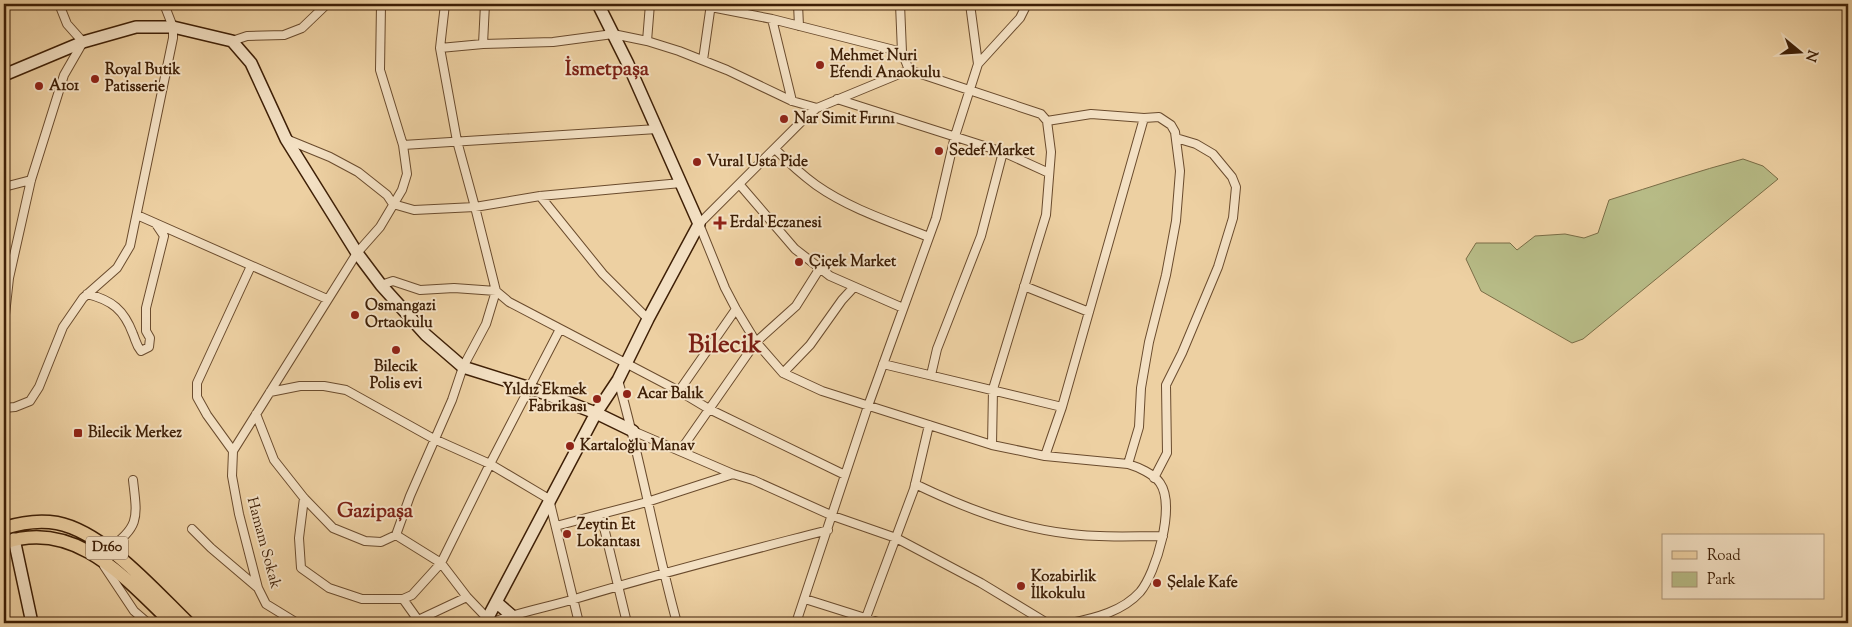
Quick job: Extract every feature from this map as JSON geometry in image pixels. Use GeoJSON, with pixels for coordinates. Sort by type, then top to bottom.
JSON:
{"type":"FeatureCollection","features":[{"type":"Feature","properties":{"kind":"main road","name":"D160"},"geometry":{"type":"LineString","coordinates":[[4,528],[21,523],[58,523],[88,535],[118,571],[172,623]]}},
{"type":"Feature","properties":{"kind":"main road"},"geometry":{"type":"LineString","coordinates":[[9,541],[44,523]]}},
{"type":"Feature","properties":{"kind":"main road","name":"D160"},"geometry":{"type":"LineString","coordinates":[[9,541],[35,538],[64,540],[119,557],[188,623]]}},
{"type":"Feature","properties":{"kind":"street"},"geometry":{"type":"LineString","coordinates":[[59,4],[67,24],[83,42]]}},
{"type":"Feature","properties":{"kind":"street"},"geometry":{"type":"LineString","coordinates":[[4,408],[15,407],[30,401],[40,387],[63,327],[88,294],[117,268],[130,246],[173,38],[173,27],[164,4]]}},
{"type":"Feature","properties":{"kind":"street"},"geometry":{"type":"LineString","coordinates":[[4,74],[83,42],[136,27],[173,27],[232,41],[247,36],[284,35],[302,28],[327,4]]}},
{"type":"Feature","properties":{"kind":"street"},"geometry":{"type":"LineString","coordinates":[[251,266],[197,383],[197,397],[207,415],[233,451],[357,253],[380,227],[402,190],[408,174],[403,145],[380,70],[381,4]]}},
{"type":"Feature","properties":{"kind":"street"},"geometry":{"type":"LineString","coordinates":[[256,414],[274,460],[304,498],[333,528],[365,541],[381,542],[396,535],[434,439],[452,400],[463,367],[486,324],[496,291],[476,207],[457,141],[440,48],[445,4]]}},
{"type":"Feature","properties":{"kind":"street"},"geometry":{"type":"LineString","coordinates":[[483,44],[485,4]]}},
{"type":"Feature","properties":{"kind":"street"},"geometry":{"type":"LineString","coordinates":[[598,4],[657,129],[725,288],[756,342],[783,373],[822,391],[992,445],[1045,456],[1128,464],[1141,468],[1160,483],[1166,502],[1163,536],[1151,576],[1140,592],[1123,607],[1087,620],[1072,623]]}},
{"type":"Feature","properties":{"kind":"street"},"geometry":{"type":"LineString","coordinates":[[647,41],[650,4]]}},
{"type":"Feature","properties":{"kind":"street"},"geometry":{"type":"LineString","coordinates":[[798,4],[799,26]]}},
{"type":"Feature","properties":{"kind":"street"},"geometry":{"type":"LineString","coordinates":[[900,4],[902,52],[909,70]]}},
{"type":"Feature","properties":{"kind":"street"},"geometry":{"type":"LineString","coordinates":[[774,623],[797,622],[868,406],[936,218],[955,136],[978,64],[970,4]]}},
{"type":"Feature","properties":{"kind":"street"},"geometry":{"type":"LineString","coordinates":[[978,64],[1020,18],[1027,4]]}},
{"type":"Feature","properties":{"kind":"street"},"geometry":{"type":"LineString","coordinates":[[703,60],[711,5],[902,52]]}},
{"type":"Feature","properties":{"kind":"street"},"geometry":{"type":"LineString","coordinates":[[772,19],[792,101]]}},
{"type":"Feature","properties":{"kind":"street"},"geometry":{"type":"LineString","coordinates":[[440,48],[483,44],[553,42],[613,34],[647,41],[703,60],[792,101],[817,108]]}},
{"type":"Feature","properties":{"kind":"street"},"geometry":{"type":"LineString","coordinates":[[232,41],[251,63],[286,138],[357,253],[381,285],[426,335],[463,367],[530,388],[596,413],[633,431],[733,474],[753,480],[833,516],[896,538],[981,583],[1047,623]]}},
{"type":"Feature","properties":{"kind":"street"},"geometry":{"type":"LineString","coordinates":[[4,324],[6,279],[31,180],[64,75],[83,42]]}},
{"type":"Feature","properties":{"kind":"street"},"geometry":{"type":"LineString","coordinates":[[488,622],[496,602],[549,499],[596,413],[618,380],[699,224],[817,108],[909,70],[1041,114],[1047,121],[1051,152],[1046,214],[993,389],[991,416],[992,445]]}},
{"type":"Feature","properties":{"kind":"street"},"geometry":{"type":"LineString","coordinates":[[837,99],[1003,152],[1050,173]]}},
{"type":"Feature","properties":{"kind":"street"},"geometry":{"type":"LineString","coordinates":[[1047,121],[1091,114],[1144,118],[1160,117],[1175,132],[1180,171],[1176,221],[1166,275],[1149,342],[1141,388],[1140,427],[1128,464]]}},
{"type":"Feature","properties":{"kind":"street"},"geometry":{"type":"LineString","coordinates":[[1045,456],[1062,407],[1144,118]]}},
{"type":"Feature","properties":{"kind":"street"},"geometry":{"type":"LineString","coordinates":[[403,145],[657,129]]}},
{"type":"Feature","properties":{"kind":"street"},"geometry":{"type":"LineString","coordinates":[[286,138],[330,157],[358,172],[394,204],[414,210],[476,207],[540,196],[680,183]]}},
{"type":"Feature","properties":{"kind":"street"},"geometry":{"type":"LineString","coordinates":[[1154,478],[1167,453],[1166,385],[1182,353],[1218,267],[1233,218],[1236,187],[1232,177],[1213,154],[1196,144],[1176,138]]}},
{"type":"Feature","properties":{"kind":"street"},"geometry":{"type":"LineString","coordinates":[[775,150],[817,186],[842,201],[872,215],[929,236]]}},
{"type":"Feature","properties":{"kind":"street"},"geometry":{"type":"LineString","coordinates":[[931,375],[937,349],[981,236],[1003,152]]}},
{"type":"Feature","properties":{"kind":"street"},"geometry":{"type":"LineString","coordinates":[[4,187],[31,180]]}},
{"type":"Feature","properties":{"kind":"street"},"geometry":{"type":"LineString","coordinates":[[740,185],[795,248],[830,276],[903,308]]}},
{"type":"Feature","properties":{"kind":"street"},"geometry":{"type":"LineString","coordinates":[[540,196],[603,274],[648,319]]}},
{"type":"Feature","properties":{"kind":"street"},"geometry":{"type":"LineString","coordinates":[[137,215],[327,299]]}},
{"type":"Feature","properties":{"kind":"street"},"geometry":{"type":"LineString","coordinates":[[88,294],[99,297],[115,306],[124,315],[134,335],[136,346],[141,351],[149,347],[150,338],[146,331],[146,308],[164,236],[156,224]]}},
{"type":"Feature","properties":{"kind":"street"},"geometry":{"type":"LineString","coordinates":[[680,451],[756,342],[796,306],[820,268]]}},
{"type":"Feature","properties":{"kind":"street"},"geometry":{"type":"LineString","coordinates":[[381,285],[393,282],[420,290],[454,288],[496,291],[509,302],[679,390],[709,409],[846,475]]}},
{"type":"Feature","properties":{"kind":"street"},"geometry":{"type":"LineString","coordinates":[[1024,286],[1089,312]]}},
{"type":"Feature","properties":{"kind":"street"},"geometry":{"type":"LineString","coordinates":[[783,373],[810,345],[842,300],[854,287]]}},
{"type":"Feature","properties":{"kind":"street"},"geometry":{"type":"LineString","coordinates":[[679,390],[736,309]]}},
{"type":"Feature","properties":{"kind":"street"},"geometry":{"type":"LineString","coordinates":[[304,498],[299,538],[301,568],[329,588],[362,599],[403,600],[412,596],[441,563],[560,329]]}},
{"type":"Feature","properties":{"kind":"street"},"geometry":{"type":"LineString","coordinates":[[883,364],[1062,407]]}},
{"type":"Feature","properties":{"kind":"street"},"geometry":{"type":"LineString","coordinates":[[618,380],[633,431],[647,502],[677,623]]}},
{"type":"Feature","properties":{"kind":"street"},"geometry":{"type":"LineString","coordinates":[[270,392],[300,386],[324,386],[346,390],[434,439],[490,464],[549,499],[574,599],[578,623]]}},
{"type":"Feature","properties":{"kind":"street"},"geometry":{"type":"LineString","coordinates":[[865,621],[915,484],[929,425]]}},
{"type":"Feature","properties":{"kind":"street","name":"Hamam Sokak"},"geometry":{"type":"LineString","coordinates":[[233,451],[232,476],[239,514],[258,588],[266,604],[298,623]]}},
{"type":"Feature","properties":{"kind":"street"},"geometry":{"type":"LineString","coordinates":[[556,526],[647,502],[733,474]]}},
{"type":"Feature","properties":{"kind":"street"},"geometry":{"type":"LineString","coordinates":[[133,480],[136,513],[134,522],[124,539],[103,552],[134,611],[148,623]]}},
{"type":"Feature","properties":{"kind":"street"},"geometry":{"type":"LineString","coordinates":[[915,484],[954,503],[1006,521],[1042,529],[1072,534],[1163,536]]}},
{"type":"Feature","properties":{"kind":"street"},"geometry":{"type":"LineString","coordinates":[[601,515],[627,623]]}},
{"type":"Feature","properties":{"kind":"street"},"geometry":{"type":"LineString","coordinates":[[192,529],[211,548],[258,588]]}},
{"type":"Feature","properties":{"kind":"street"},"geometry":{"type":"LineString","coordinates":[[488,622],[512,619],[664,573],[828,530]]}},
{"type":"Feature","properties":{"kind":"street"},"geometry":{"type":"LineString","coordinates":[[396,535],[441,563],[488,622]]}},
{"type":"Feature","properties":{"kind":"street"},"geometry":{"type":"LineString","coordinates":[[9,541],[32,623]]}},
{"type":"Feature","properties":{"kind":"street"},"geometry":{"type":"LineString","coordinates":[[403,600],[418,620],[467,597]]}},
{"type":"Feature","properties":{"kind":"street"},"geometry":{"type":"LineString","coordinates":[[804,599],[865,621],[881,623]]}},
{"type":"Feature","properties":{"kind":"street"},"geometry":{"type":"LineString","coordinates":[[496,602],[512,619]]}},
{"type":"Feature","properties":{"kind":"green space"},"geometry":{"type":"Polygon","coordinates":[[[1743,159],[1763,166],[1778,179],[1583,339],[1572,343],[1481,291],[1466,259],[1476,243],[1510,243],[1517,250],[1535,236],[1565,234],[1584,238],[1598,233],[1609,200],[1743,159]]]}},
{"type":"Feature","properties":{"kind":"place","name":"Mehmet Nuri Efendi Anaokulu"},"geometry":{"type":"Point","coordinates":[820,65]}},
{"type":"Feature","properties":{"kind":"place","name":"Royal Butik Patisserie"},"geometry":{"type":"Point","coordinates":[95,79]}},
{"type":"Feature","properties":{"kind":"place","name":"A101"},"geometry":{"type":"Point","coordinates":[39,86]}},
{"type":"Feature","properties":{"kind":"place","name":"Nar Simit Fırını"},"geometry":{"type":"Point","coordinates":[784,119]}},
{"type":"Feature","properties":{"kind":"place","name":"Sedef Market"},"geometry":{"type":"Point","coordinates":[939,151]}},
{"type":"Feature","properties":{"kind":"place","name":"Vural Usta Pide"},"geometry":{"type":"Point","coordinates":[697,162]}},
{"type":"Feature","properties":{"kind":"place","name":"Erdal Eczanesi"},"geometry":{"type":"Point","coordinates":[720,223]}},
{"type":"Feature","properties":{"kind":"place","name":"Çiçek Market"},"geometry":{"type":"Point","coordinates":[799,262]}},
{"type":"Feature","properties":{"kind":"place","name":"Osmangazi Ortaokulu"},"geometry":{"type":"Point","coordinates":[355,315]}},
{"type":"Feature","properties":{"kind":"place","name":"Bilecik Polis evi"},"geometry":{"type":"Point","coordinates":[396,350]}},
{"type":"Feature","properties":{"kind":"place","name":"Acar Balık"},"geometry":{"type":"Point","coordinates":[627,394]}},
{"type":"Feature","properties":{"kind":"place","name":"Yıldız Ekmek Fabrikası"},"geometry":{"type":"Point","coordinates":[597,399]}},
{"type":"Feature","properties":{"kind":"place","name":"Bilecik Merkez"},"geometry":{"type":"Point","coordinates":[78,433]}},
{"type":"Feature","properties":{"kind":"place","name":"Kartaloğlu Manav"},"geometry":{"type":"Point","coordinates":[570,446]}},
{"type":"Feature","properties":{"kind":"place","name":"Zeytin Et Lokantası"},"geometry":{"type":"Point","coordinates":[567,534]}},
{"type":"Feature","properties":{"kind":"place","name":"Şelale Kafe"},"geometry":{"type":"Point","coordinates":[1157,583]}},
{"type":"Feature","properties":{"kind":"place","name":"Kozabirlik İlkokulu"},"geometry":{"type":"Point","coordinates":[1021,586]}},
{"type":"Feature","properties":{"kind":"district","name":"İsmetpaşa"},"geometry":{"type":"Point","coordinates":[607,70]}},
{"type":"Feature","properties":{"kind":"district","name":"Bilecik"},"geometry":{"type":"Point","coordinates":[725,346]}},
{"type":"Feature","properties":{"kind":"district","name":"Gazipaşa"},"geometry":{"type":"Point","coordinates":[375,512]}}]}
